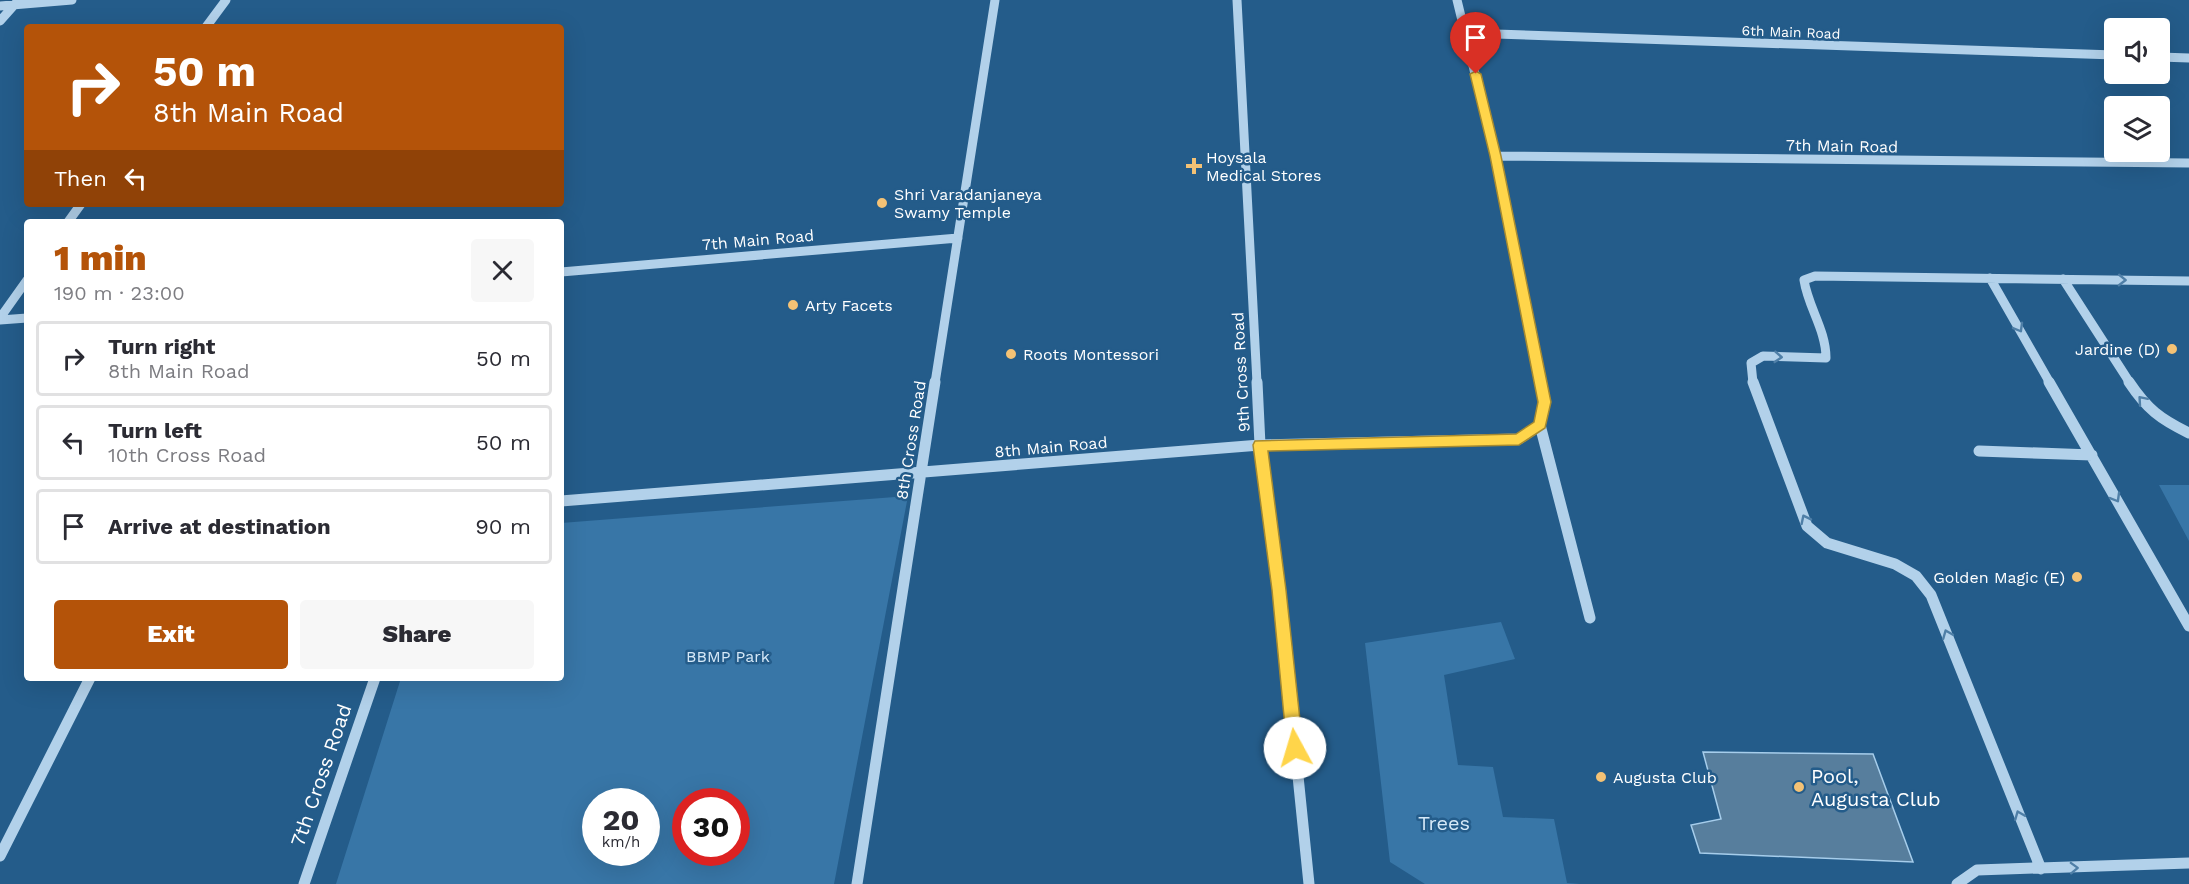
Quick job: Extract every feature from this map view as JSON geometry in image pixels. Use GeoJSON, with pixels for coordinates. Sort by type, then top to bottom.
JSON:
{"type":"FeatureCollection","features":[{"type":"Feature","properties":{"kind":"street"},"geometry":{"type":"LineString","coordinates":[[0,6],[17,2],[72,0]]}},
{"type":"Feature","properties":{"kind":"street"},"geometry":{"type":"LineString","coordinates":[[208,24],[226,0]]}},
{"type":"Feature","properties":{"kind":"street","name":"8th Cross Road"},"geometry":{"type":"LineString","coordinates":[[857,884],[995,0]]}},
{"type":"Feature","properties":{"kind":"street","name":"9th Cross Road"},"geometry":{"type":"LineString","coordinates":[[1237,0],[1260,445],[1279,590],[1309,884]]}},
{"type":"Feature","properties":{"kind":"street"},"geometry":{"type":"LineString","coordinates":[[1457,0],[1495,156],[1544,402],[1540,425],[1590,618]]}},
{"type":"Feature","properties":{"kind":"street"},"geometry":{"type":"LineString","coordinates":[[0,21],[17,2]]}},
{"type":"Feature","properties":{"kind":"street","name":"6th Main Road"},"geometry":{"type":"LineString","coordinates":[[1466,33],[2104,56]]}},
{"type":"Feature","properties":{"kind":"street"},"geometry":{"type":"LineString","coordinates":[[2170,57],[2189,58]]}},
{"type":"Feature","properties":{"kind":"street","name":"7th Main Road"},"geometry":{"type":"LineString","coordinates":[[1495,156],[2189,163]]}},
{"type":"Feature","properties":{"kind":"street","name":"7th Main Road"},"geometry":{"type":"LineString","coordinates":[[564,272],[958,238]]}},
{"type":"Feature","properties":{"kind":"street"},"geometry":{"type":"LineString","coordinates":[[2041,870],[1931,594],[1916,576],[1895,564],[1827,543],[1807,526],[1753,384],[1751,363],[1763,356],[1826,358],[1827,346],[1804,294],[1804,280],[1815,276],[2189,281]]}},
{"type":"Feature","properties":{"kind":"street"},"geometry":{"type":"LineString","coordinates":[[1990,278],[2189,626]]}},
{"type":"Feature","properties":{"kind":"street"},"geometry":{"type":"LineString","coordinates":[[2063,279],[2139,398],[2162,420],[2189,433]]}},
{"type":"Feature","properties":{"kind":"street"},"geometry":{"type":"LineString","coordinates":[[0,319],[24,284]]}},
{"type":"Feature","properties":{"kind":"street"},"geometry":{"type":"LineString","coordinates":[[0,319],[24,318]]}},
{"type":"Feature","properties":{"kind":"street","name":"8th Main Road"},"geometry":{"type":"LineString","coordinates":[[564,501],[1260,445],[1519,439],[1540,425]]}},
{"type":"Feature","properties":{"kind":"street"},"geometry":{"type":"LineString","coordinates":[[1979,451],[2092,455]]}},
{"type":"Feature","properties":{"kind":"street"},"geometry":{"type":"LineString","coordinates":[[0,856],[88,681]]}},
{"type":"Feature","properties":{"kind":"street","name":"7th Cross Road"},"geometry":{"type":"LineString","coordinates":[[304,884],[374,681]]}},
{"type":"Feature","properties":{"kind":"street"},"geometry":{"type":"LineString","coordinates":[[1957,884],[1977,870],[2041,870],[2189,864]]}},
{"type":"Feature","properties":{"kind":"green space"},"geometry":{"type":"Polygon","coordinates":[[[2159,485],[2189,485],[2189,541],[2159,485]]]}},
{"type":"Feature","properties":{"kind":"green space","name":"BBMP Park"},"geometry":{"type":"Polygon","coordinates":[[[908,496],[834,884],[336,884],[400,681],[564,681],[564,523],[908,496]]]}},
{"type":"Feature","properties":{"kind":"green space","name":"Trees"},"geometry":{"type":"Polygon","coordinates":[[[1501,622],[1515,659],[1444,675],[1458,765],[1493,767],[1503,817],[1554,819],[1567,883],[1580,884],[1425,884],[1390,862],[1365,643],[1501,622]]]}},
{"type":"Feature","properties":{"kind":"shaded area","name":"Pool, Augusta Club"},"geometry":{"type":"Polygon","coordinates":[[[1703,752],[1873,754],[1913,862],[1700,853],[1691,825],[1721,819],[1703,752]]]}},
{"type":"Feature","properties":{"kind":"place","name":"Hoysala Medical Stores"},"geometry":{"type":"Point","coordinates":[1194,166]}},
{"type":"Feature","properties":{"kind":"place","name":"Shri Varadanjaneya Swamy Temple"},"geometry":{"type":"Point","coordinates":[882,203]}},
{"type":"Feature","properties":{"kind":"place","name":"Arty Facets"},"geometry":{"type":"Point","coordinates":[793,305]}},
{"type":"Feature","properties":{"kind":"place","name":"Jardine (D)"},"geometry":{"type":"Point","coordinates":[2172,349]}},
{"type":"Feature","properties":{"kind":"place","name":"Roots Montessori"},"geometry":{"type":"Point","coordinates":[1011,354]}},
{"type":"Feature","properties":{"kind":"place","name":"Golden Magic (E)"},"geometry":{"type":"Point","coordinates":[2077,577]}},
{"type":"Feature","properties":{"kind":"place","name":"Augusta Club"},"geometry":{"type":"Point","coordinates":[1601,777]}},
{"type":"Feature","properties":{"kind":"place","name":"Pool, Augusta Club"},"geometry":{"type":"Point","coordinates":[1799,787]}},
{"type":"Feature","properties":{"kind":"route"},"geometry":{"type":"LineString","coordinates":[[1295,748],[1279,590],[1260,445],[1519,439],[1540,425],[1544,402],[1495,156],[1476,74]]}}]}
